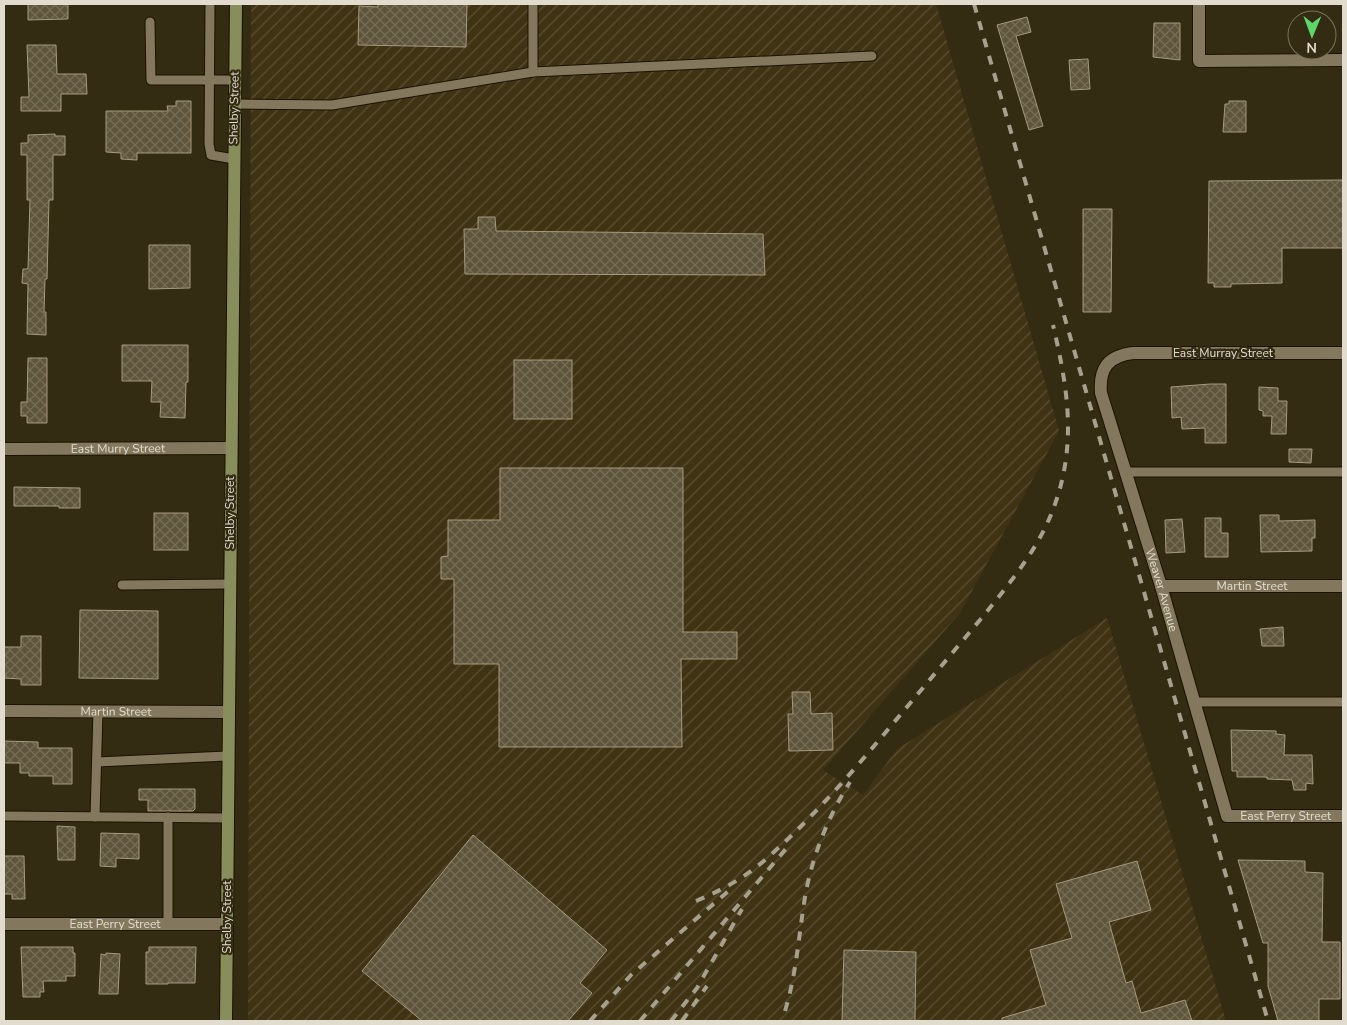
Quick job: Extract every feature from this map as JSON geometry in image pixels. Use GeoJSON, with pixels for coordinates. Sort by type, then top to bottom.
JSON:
{"type":"FeatureCollection","features":[{"type":"Feature","properties":{"kind":"main road","name":"Shelby Street"},"geometry":{"type":"LineString","coordinates":[[226,1021],[227,756],[236,4]]}},
{"type":"Feature","properties":{"kind":"street"},"geometry":{"type":"LineString","coordinates":[[1199,4],[1199,61],[1343,60]]}},
{"type":"Feature","properties":{"kind":"street","name":"East Murray Street"},"geometry":{"type":"LineString","coordinates":[[1106,364],[1123,354],[1133,353],[1343,353]]}},
{"type":"Feature","properties":{"kind":"street","name":"Weaver Avenue"},"geometry":{"type":"LineString","coordinates":[[1106,364],[1100,382],[1101,393],[1161,586],[1227,816]]}},
{"type":"Feature","properties":{"kind":"street","name":"East Murry Street"},"geometry":{"type":"LineString","coordinates":[[4,449],[231,448]]}},
{"type":"Feature","properties":{"kind":"street","name":"Martin Street"},"geometry":{"type":"LineString","coordinates":[[1161,586],[1343,586]]}},
{"type":"Feature","properties":{"kind":"street","name":"Martin Street"},"geometry":{"type":"LineString","coordinates":[[4,711],[229,712]]}},
{"type":"Feature","properties":{"kind":"street","name":"East Perry Street"},"geometry":{"type":"LineString","coordinates":[[1227,816],[1343,816]]}},
{"type":"Feature","properties":{"kind":"street","name":"East Perry Street"},"geometry":{"type":"LineString","coordinates":[[4,924],[227,924]]}},
{"type":"Feature","properties":{"kind":"lane"},"geometry":{"type":"LineString","coordinates":[[210,4],[209,144],[211,155],[234,159]]}},
{"type":"Feature","properties":{"kind":"lane"},"geometry":{"type":"LineString","coordinates":[[533,4],[533,72]]}},
{"type":"Feature","properties":{"kind":"lane"},"geometry":{"type":"LineString","coordinates":[[150,22],[151,80],[235,80]]}},
{"type":"Feature","properties":{"kind":"lane"},"geometry":{"type":"LineString","coordinates":[[234,104],[332,105],[533,72],[872,56]]}},
{"type":"Feature","properties":{"kind":"lane"},"geometry":{"type":"LineString","coordinates":[[1126,472],[1343,472]]}},
{"type":"Feature","properties":{"kind":"lane"},"geometry":{"type":"LineString","coordinates":[[122,585],[230,584]]}},
{"type":"Feature","properties":{"kind":"lane"},"geometry":{"type":"LineString","coordinates":[[1194,702],[1343,702]]}},
{"type":"Feature","properties":{"kind":"lane"},"geometry":{"type":"LineString","coordinates":[[95,817],[98,711]]}},
{"type":"Feature","properties":{"kind":"lane"},"geometry":{"type":"LineString","coordinates":[[97,762],[227,756]]}},
{"type":"Feature","properties":{"kind":"lane"},"geometry":{"type":"LineString","coordinates":[[4,816],[228,818]]}},
{"type":"Feature","properties":{"kind":"lane"},"geometry":{"type":"LineString","coordinates":[[168,817],[168,924]]}},
{"type":"Feature","properties":{"kind":"shaded area"},"geometry":{"type":"Polygon","coordinates":[[[251,4],[936,4],[1059,431],[960,613],[823,770],[863,795],[897,749],[1107,618],[1226,1021],[248,1021],[251,4]]]}},
{"type":"Feature","properties":{"kind":"building"},"geometry":{"type":"Polygon","coordinates":[[[28,4],[68,4],[68,19],[28,20],[28,4]]]}},
{"type":"Feature","properties":{"kind":"building"},"geometry":{"type":"Polygon","coordinates":[[[378,4],[467,4],[466,47],[358,45],[359,6],[378,7],[378,4]]]}},
{"type":"Feature","properties":{"kind":"building"},"geometry":{"type":"Polygon","coordinates":[[[1027,17],[1031,32],[1016,36],[1043,126],[1029,130],[997,25],[1027,17]]]}},
{"type":"Feature","properties":{"kind":"building"},"geometry":{"type":"Polygon","coordinates":[[[1154,23],[1180,23],[1180,60],[1153,57],[1154,23]]]}},
{"type":"Feature","properties":{"kind":"building"},"geometry":{"type":"Polygon","coordinates":[[[27,45],[56,45],[57,74],[86,74],[87,94],[61,94],[61,111],[21,111],[21,97],[29,97],[27,45]]]}},
{"type":"Feature","properties":{"kind":"building"},"geometry":{"type":"Polygon","coordinates":[[[1088,59],[1090,89],[1071,90],[1069,60],[1088,59]]]}},
{"type":"Feature","properties":{"kind":"building"},"geometry":{"type":"Polygon","coordinates":[[[176,101],[191,101],[191,153],[137,153],[137,160],[121,159],[121,153],[106,152],[106,111],[168,111],[167,106],[176,106],[176,101]]]}},
{"type":"Feature","properties":{"kind":"building"},"geometry":{"type":"Polygon","coordinates":[[[1229,101],[1246,101],[1246,132],[1223,132],[1225,104],[1229,104],[1229,101]]]}},
{"type":"Feature","properties":{"kind":"building"},"geometry":{"type":"Polygon","coordinates":[[[55,134],[55,136],[65,136],[65,155],[53,155],[53,200],[49,200],[47,279],[45,279],[44,312],[46,312],[46,335],[27,334],[28,284],[22,283],[23,269],[28,268],[30,200],[27,200],[27,155],[21,155],[21,143],[28,143],[28,135],[55,134]]]}},
{"type":"Feature","properties":{"kind":"building"},"geometry":{"type":"Polygon","coordinates":[[[1343,180],[1343,248],[1282,248],[1282,283],[1231,284],[1231,287],[1214,287],[1214,283],[1208,283],[1209,181],[1343,180]]]}},
{"type":"Feature","properties":{"kind":"building"},"geometry":{"type":"Polygon","coordinates":[[[1083,209],[1112,209],[1111,312],[1083,312],[1083,209]]]}},
{"type":"Feature","properties":{"kind":"building"},"geometry":{"type":"Polygon","coordinates":[[[478,217],[495,217],[496,231],[763,234],[765,275],[465,274],[464,229],[478,229],[478,217]]]}},
{"type":"Feature","properties":{"kind":"building"},"geometry":{"type":"Polygon","coordinates":[[[149,245],[190,245],[190,288],[149,289],[149,245]]]}},
{"type":"Feature","properties":{"kind":"building"},"geometry":{"type":"Polygon","coordinates":[[[122,345],[188,345],[188,382],[186,382],[185,418],[160,417],[161,402],[151,402],[152,381],[122,381],[122,345]]]}},
{"type":"Feature","properties":{"kind":"building"},"geometry":{"type":"Polygon","coordinates":[[[28,358],[47,358],[47,423],[27,423],[27,416],[21,416],[21,402],[27,402],[28,358]]]}},
{"type":"Feature","properties":{"kind":"building"},"geometry":{"type":"Polygon","coordinates":[[[514,360],[572,360],[572,419],[514,419],[514,360]]]}},
{"type":"Feature","properties":{"kind":"building"},"geometry":{"type":"Polygon","coordinates":[[[1226,384],[1226,443],[1205,443],[1205,428],[1182,429],[1181,417],[1172,418],[1171,387],[1226,384]]]}},
{"type":"Feature","properties":{"kind":"building"},"geometry":{"type":"Polygon","coordinates":[[[1259,387],[1278,388],[1278,401],[1287,401],[1286,434],[1271,434],[1272,416],[1263,416],[1263,411],[1259,410],[1259,387]]]}},
{"type":"Feature","properties":{"kind":"building"},"geometry":{"type":"Polygon","coordinates":[[[1289,449],[1312,449],[1311,463],[1289,462],[1289,449]]]}},
{"type":"Feature","properties":{"kind":"building"},"geometry":{"type":"Polygon","coordinates":[[[500,468],[683,468],[683,632],[737,632],[737,659],[681,659],[682,747],[499,747],[499,664],[454,664],[454,579],[441,579],[441,557],[448,556],[448,520],[500,520],[500,468]]]}},
{"type":"Feature","properties":{"kind":"building"},"geometry":{"type":"Polygon","coordinates":[[[14,487],[80,488],[80,508],[14,506],[14,487]]]}},
{"type":"Feature","properties":{"kind":"building"},"geometry":{"type":"Polygon","coordinates":[[[154,513],[188,513],[188,550],[154,550],[154,513]]]}},
{"type":"Feature","properties":{"kind":"building"},"geometry":{"type":"Polygon","coordinates":[[[1260,515],[1279,515],[1279,521],[1315,520],[1315,538],[1312,538],[1312,551],[1261,552],[1260,515]]]}},
{"type":"Feature","properties":{"kind":"building"},"geometry":{"type":"Polygon","coordinates":[[[1205,518],[1221,518],[1221,533],[1228,533],[1228,557],[1205,557],[1205,518]]]}},
{"type":"Feature","properties":{"kind":"building"},"geometry":{"type":"Polygon","coordinates":[[[1182,519],[1185,552],[1166,553],[1165,520],[1182,519]]]}},
{"type":"Feature","properties":{"kind":"building"},"geometry":{"type":"Polygon","coordinates":[[[80,610],[158,611],[158,679],[79,678],[80,610]]]}},
{"type":"Feature","properties":{"kind":"building"},"geometry":{"type":"Polygon","coordinates":[[[1283,627],[1284,646],[1262,646],[1260,629],[1283,627]]]}},
{"type":"Feature","properties":{"kind":"building"},"geometry":{"type":"Polygon","coordinates":[[[21,636],[41,636],[41,685],[21,685],[21,679],[4,678],[4,647],[21,647],[21,636]]]}},
{"type":"Feature","properties":{"kind":"building"},"geometry":{"type":"Polygon","coordinates":[[[792,692],[810,692],[811,714],[832,713],[833,750],[789,751],[788,714],[793,714],[792,692]]]}},
{"type":"Feature","properties":{"kind":"building"},"geometry":{"type":"Polygon","coordinates":[[[1231,730],[1276,731],[1276,734],[1285,735],[1284,755],[1312,755],[1313,784],[1306,783],[1306,790],[1294,790],[1292,780],[1267,779],[1267,777],[1237,777],[1237,771],[1232,771],[1231,730]]]}},
{"type":"Feature","properties":{"kind":"building"},"geometry":{"type":"Polygon","coordinates":[[[4,741],[38,742],[38,748],[72,748],[72,784],[53,784],[53,776],[29,776],[29,773],[20,773],[20,763],[4,763],[4,741]]]}},
{"type":"Feature","properties":{"kind":"building"},"geometry":{"type":"Polygon","coordinates":[[[139,789],[195,789],[195,809],[193,811],[148,811],[148,800],[139,800],[139,789]]]}},
{"type":"Feature","properties":{"kind":"building"},"geometry":{"type":"Polygon","coordinates":[[[57,826],[75,827],[75,860],[58,860],[57,826]]]}},
{"type":"Feature","properties":{"kind":"building"},"geometry":{"type":"Polygon","coordinates":[[[101,833],[139,834],[139,859],[116,858],[116,867],[100,866],[101,833]]]}},
{"type":"Feature","properties":{"kind":"building"},"geometry":{"type":"Polygon","coordinates":[[[473,835],[607,950],[580,983],[592,993],[568,1021],[422,1021],[362,971],[473,835]]]}},
{"type":"Feature","properties":{"kind":"building"},"geometry":{"type":"Polygon","coordinates":[[[4,856],[24,856],[25,899],[12,899],[12,894],[4,894],[4,856]]]}},
{"type":"Feature","properties":{"kind":"building"},"geometry":{"type":"Polygon","coordinates":[[[1238,860],[1305,861],[1305,872],[1323,873],[1322,942],[1340,942],[1340,999],[1319,999],[1319,1021],[1278,1021],[1268,986],[1268,943],[1263,943],[1238,860]]]}},
{"type":"Feature","properties":{"kind":"building"},"geometry":{"type":"Polygon","coordinates":[[[1137,861],[1151,910],[1109,922],[1126,983],[1132,981],[1141,1013],[1185,1000],[1192,1021],[1002,1021],[1002,1018],[1046,1005],[1030,950],[1072,938],[1056,884],[1137,861]]]}},
{"type":"Feature","properties":{"kind":"building"},"geometry":{"type":"Polygon","coordinates":[[[21,947],[73,947],[73,953],[75,953],[75,976],[66,976],[66,981],[43,981],[44,992],[40,992],[40,997],[23,997],[21,947]]]}},
{"type":"Feature","properties":{"kind":"building"},"geometry":{"type":"Polygon","coordinates":[[[149,947],[196,947],[195,983],[146,984],[146,952],[149,952],[149,947]]]}},
{"type":"Feature","properties":{"kind":"building"},"geometry":{"type":"Polygon","coordinates":[[[844,950],[916,952],[915,1021],[842,1021],[844,950]]]}},
{"type":"Feature","properties":{"kind":"building"},"geometry":{"type":"Polygon","coordinates":[[[106,953],[120,954],[118,994],[99,994],[101,954],[106,955],[106,953]]]}},
{"type":"Feature","properties":{"kind":"railway"},"geometry":{"type":"LineString","coordinates":[[974,4],[1268,1021]]}},
{"type":"Feature","properties":{"kind":"railway"},"geometry":{"type":"LineString","coordinates":[[696,901],[748,873],[807,820],[857,765],[985,614],[1033,550],[1054,507],[1066,461],[1068,439],[1066,394],[1053,325]]}},
{"type":"Feature","properties":{"kind":"railway"},"geometry":{"type":"LineString","coordinates":[[785,1011],[795,966],[806,891],[813,862],[829,821],[850,782]]}},
{"type":"Feature","properties":{"kind":"railway"},"geometry":{"type":"LineString","coordinates":[[640,1021],[790,844]]}},
{"type":"Feature","properties":{"kind":"railway"},"geometry":{"type":"LineString","coordinates":[[590,1021],[631,975],[732,888]]}},
{"type":"Feature","properties":{"kind":"railway"},"geometry":{"type":"LineString","coordinates":[[671,1021],[697,988],[742,909]]}},
{"type":"Feature","properties":{"kind":"railway"},"geometry":{"type":"LineString","coordinates":[[682,1021],[707,986]]}}]}
